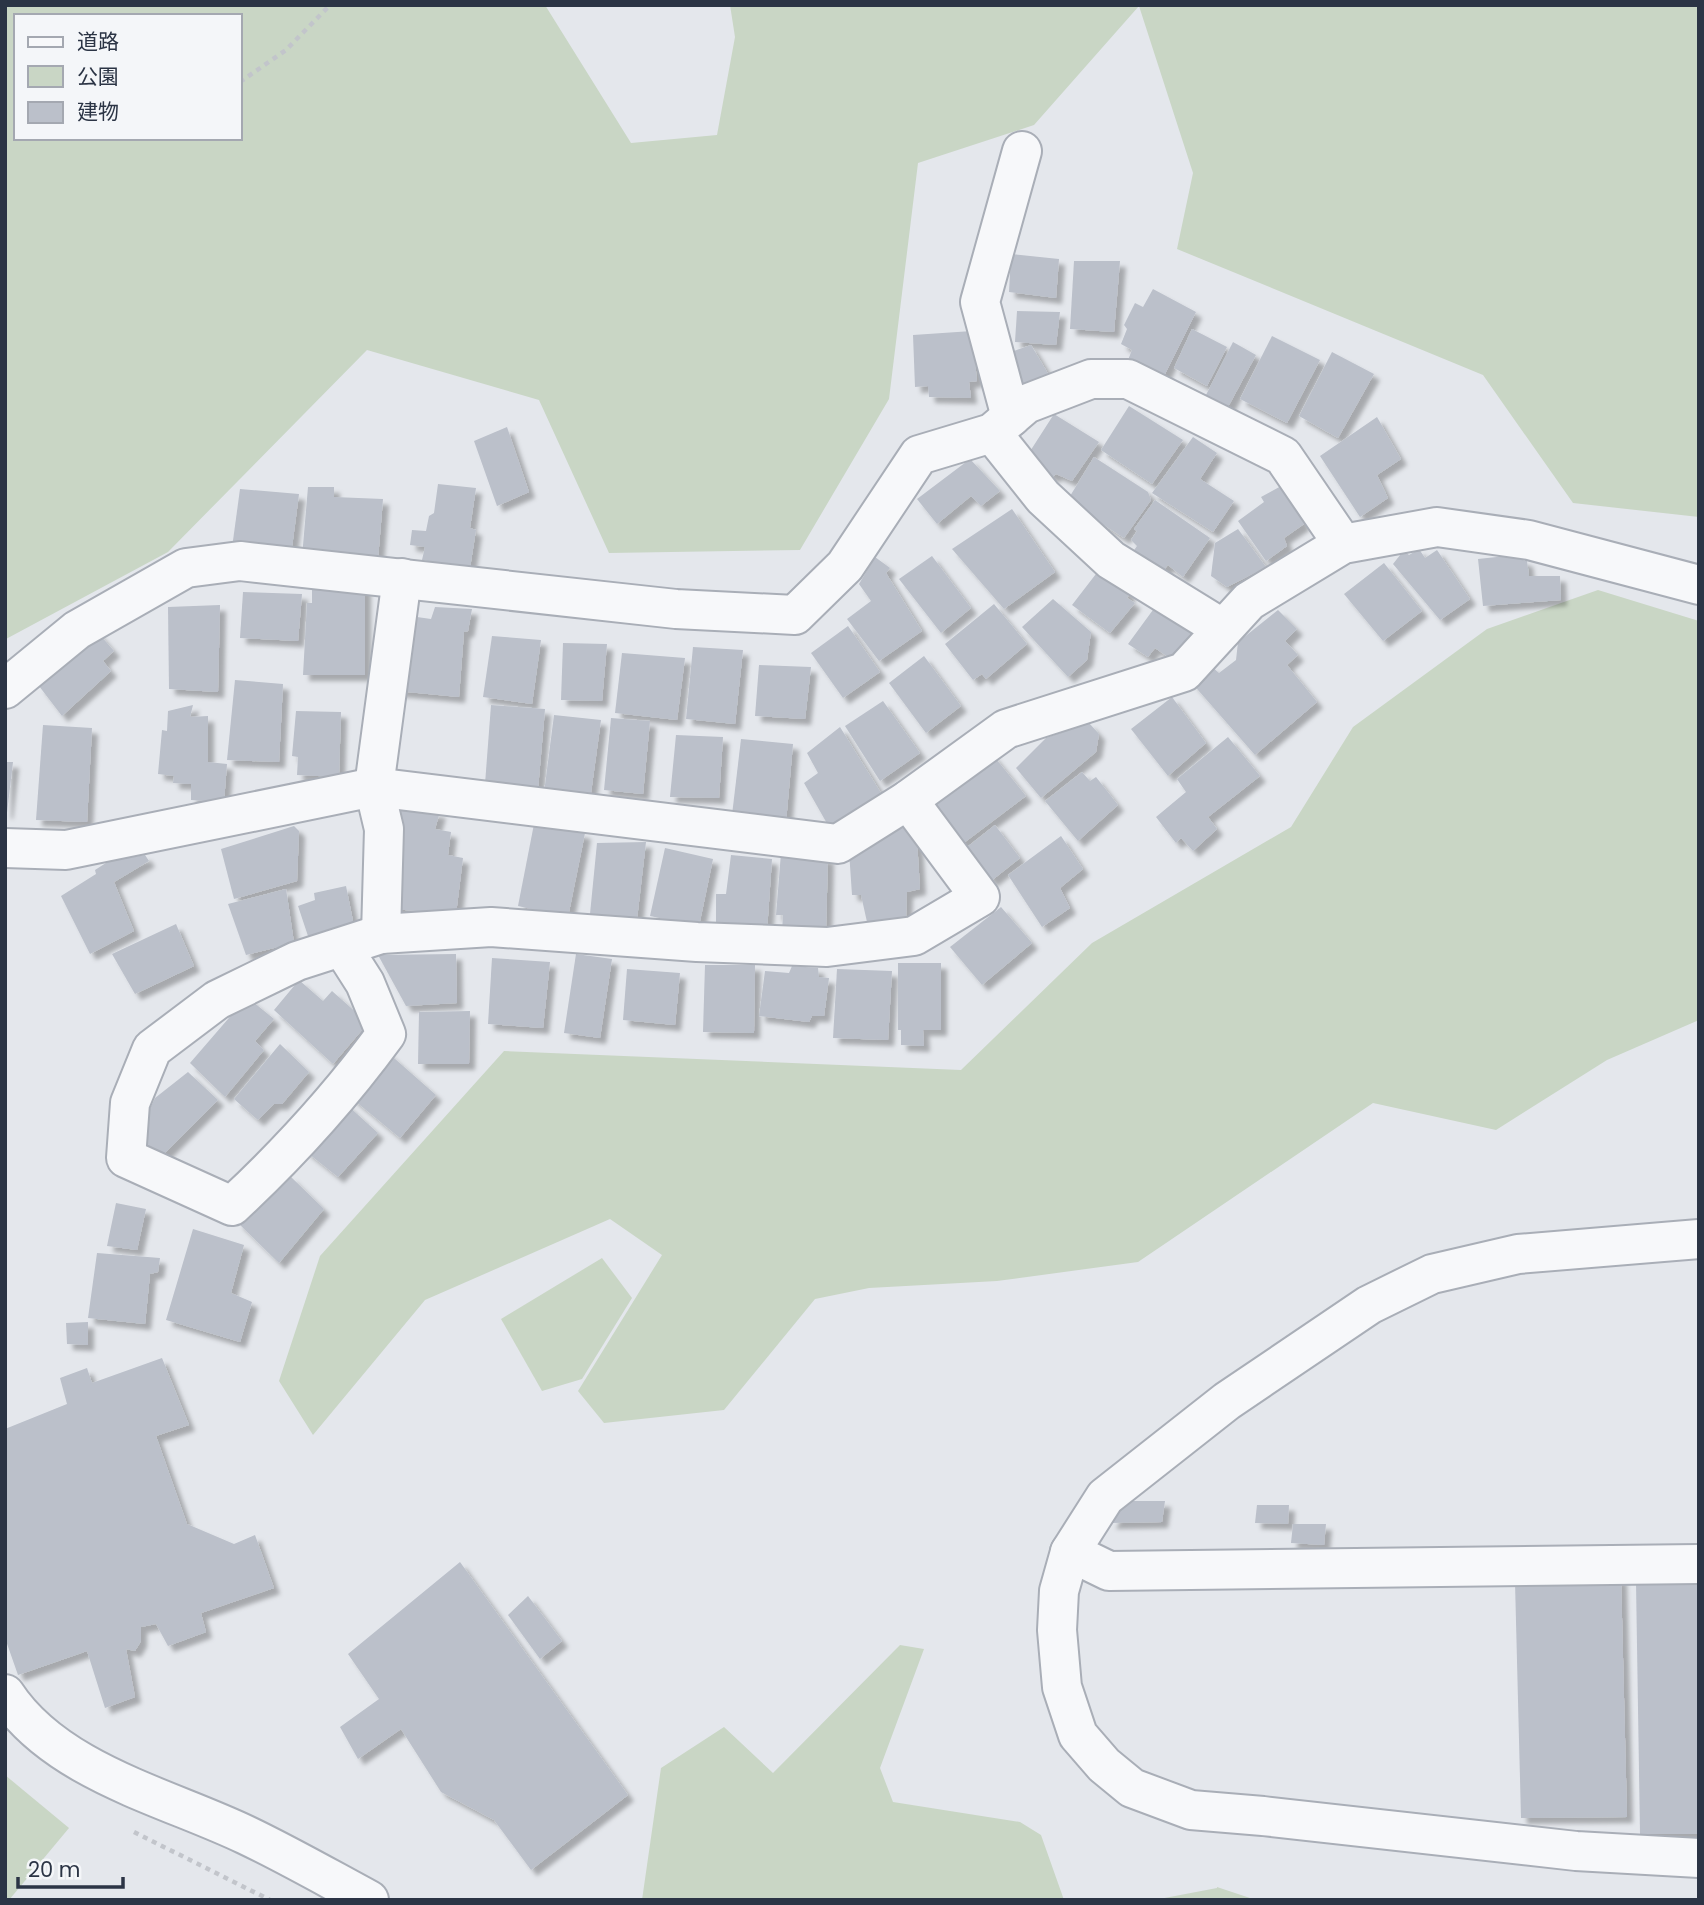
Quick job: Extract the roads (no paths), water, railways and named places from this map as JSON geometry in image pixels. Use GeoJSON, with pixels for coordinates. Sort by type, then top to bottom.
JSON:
{"type":"FeatureCollection","features":[{"type":"Feature","properties":{"kind":"street"},"geometry":{"type":"LineString","coordinates":[[1022,151],[979,302],[1001,425],[1043,497],[1111,560],[1223,629]]}},
{"type":"Feature","properties":{"kind":"street"},"geometry":{"type":"LineString","coordinates":[[5,689],[77,630],[186,568],[240,561],[676,609],[795,615],[845,566],[919,455],[1001,425],[1026,404],[1091,379],[1128,379],[1283,456],[1343,544]]}},
{"type":"Feature","properties":{"kind":"street"},"geometry":{"type":"LineString","coordinates":[[5,848],[66,850],[373,787],[838,844],[908,800],[1006,729],[1184,672],[1250,601],[1343,544],[1437,527],[1529,540],[1699,585]]}},
{"type":"Feature","properties":{"kind":"street"},"geometry":{"type":"LineString","coordinates":[[382,934],[384,830],[373,787],[402,578]]}},
{"type":"Feature","properties":{"kind":"street"},"geometry":{"type":"LineString","coordinates":[[342,947],[365,983],[386,1034],[345,1089],[281,1160],[232,1206],[126,1158],[130,1103],[152,1049],[217,1000],[297,961],[382,934],[491,927],[697,942],[827,947],[914,936],[980,897],[908,800]]}},
{"type":"Feature","properties":{"kind":"street"},"geometry":{"type":"LineString","coordinates":[[1699,1239],[1518,1254],[1432,1273],[1369,1305],[1227,1401],[1105,1497],[1070,1552],[1059,1591],[1057,1630],[1062,1687],[1078,1735],[1104,1765],[1132,1788],[1191,1810],[1576,1851],[1699,1858]]}},
{"type":"Feature","properties":{"kind":"street"},"geometry":{"type":"LineString","coordinates":[[1070,1552],[1109,1571],[1699,1564]]}},
{"type":"Feature","properties":{"kind":"street"},"geometry":{"type":"LineString","coordinates":[[5,1694],[14,1707],[50,1742],[109,1776],[246,1835],[369,1900]]}}]}
